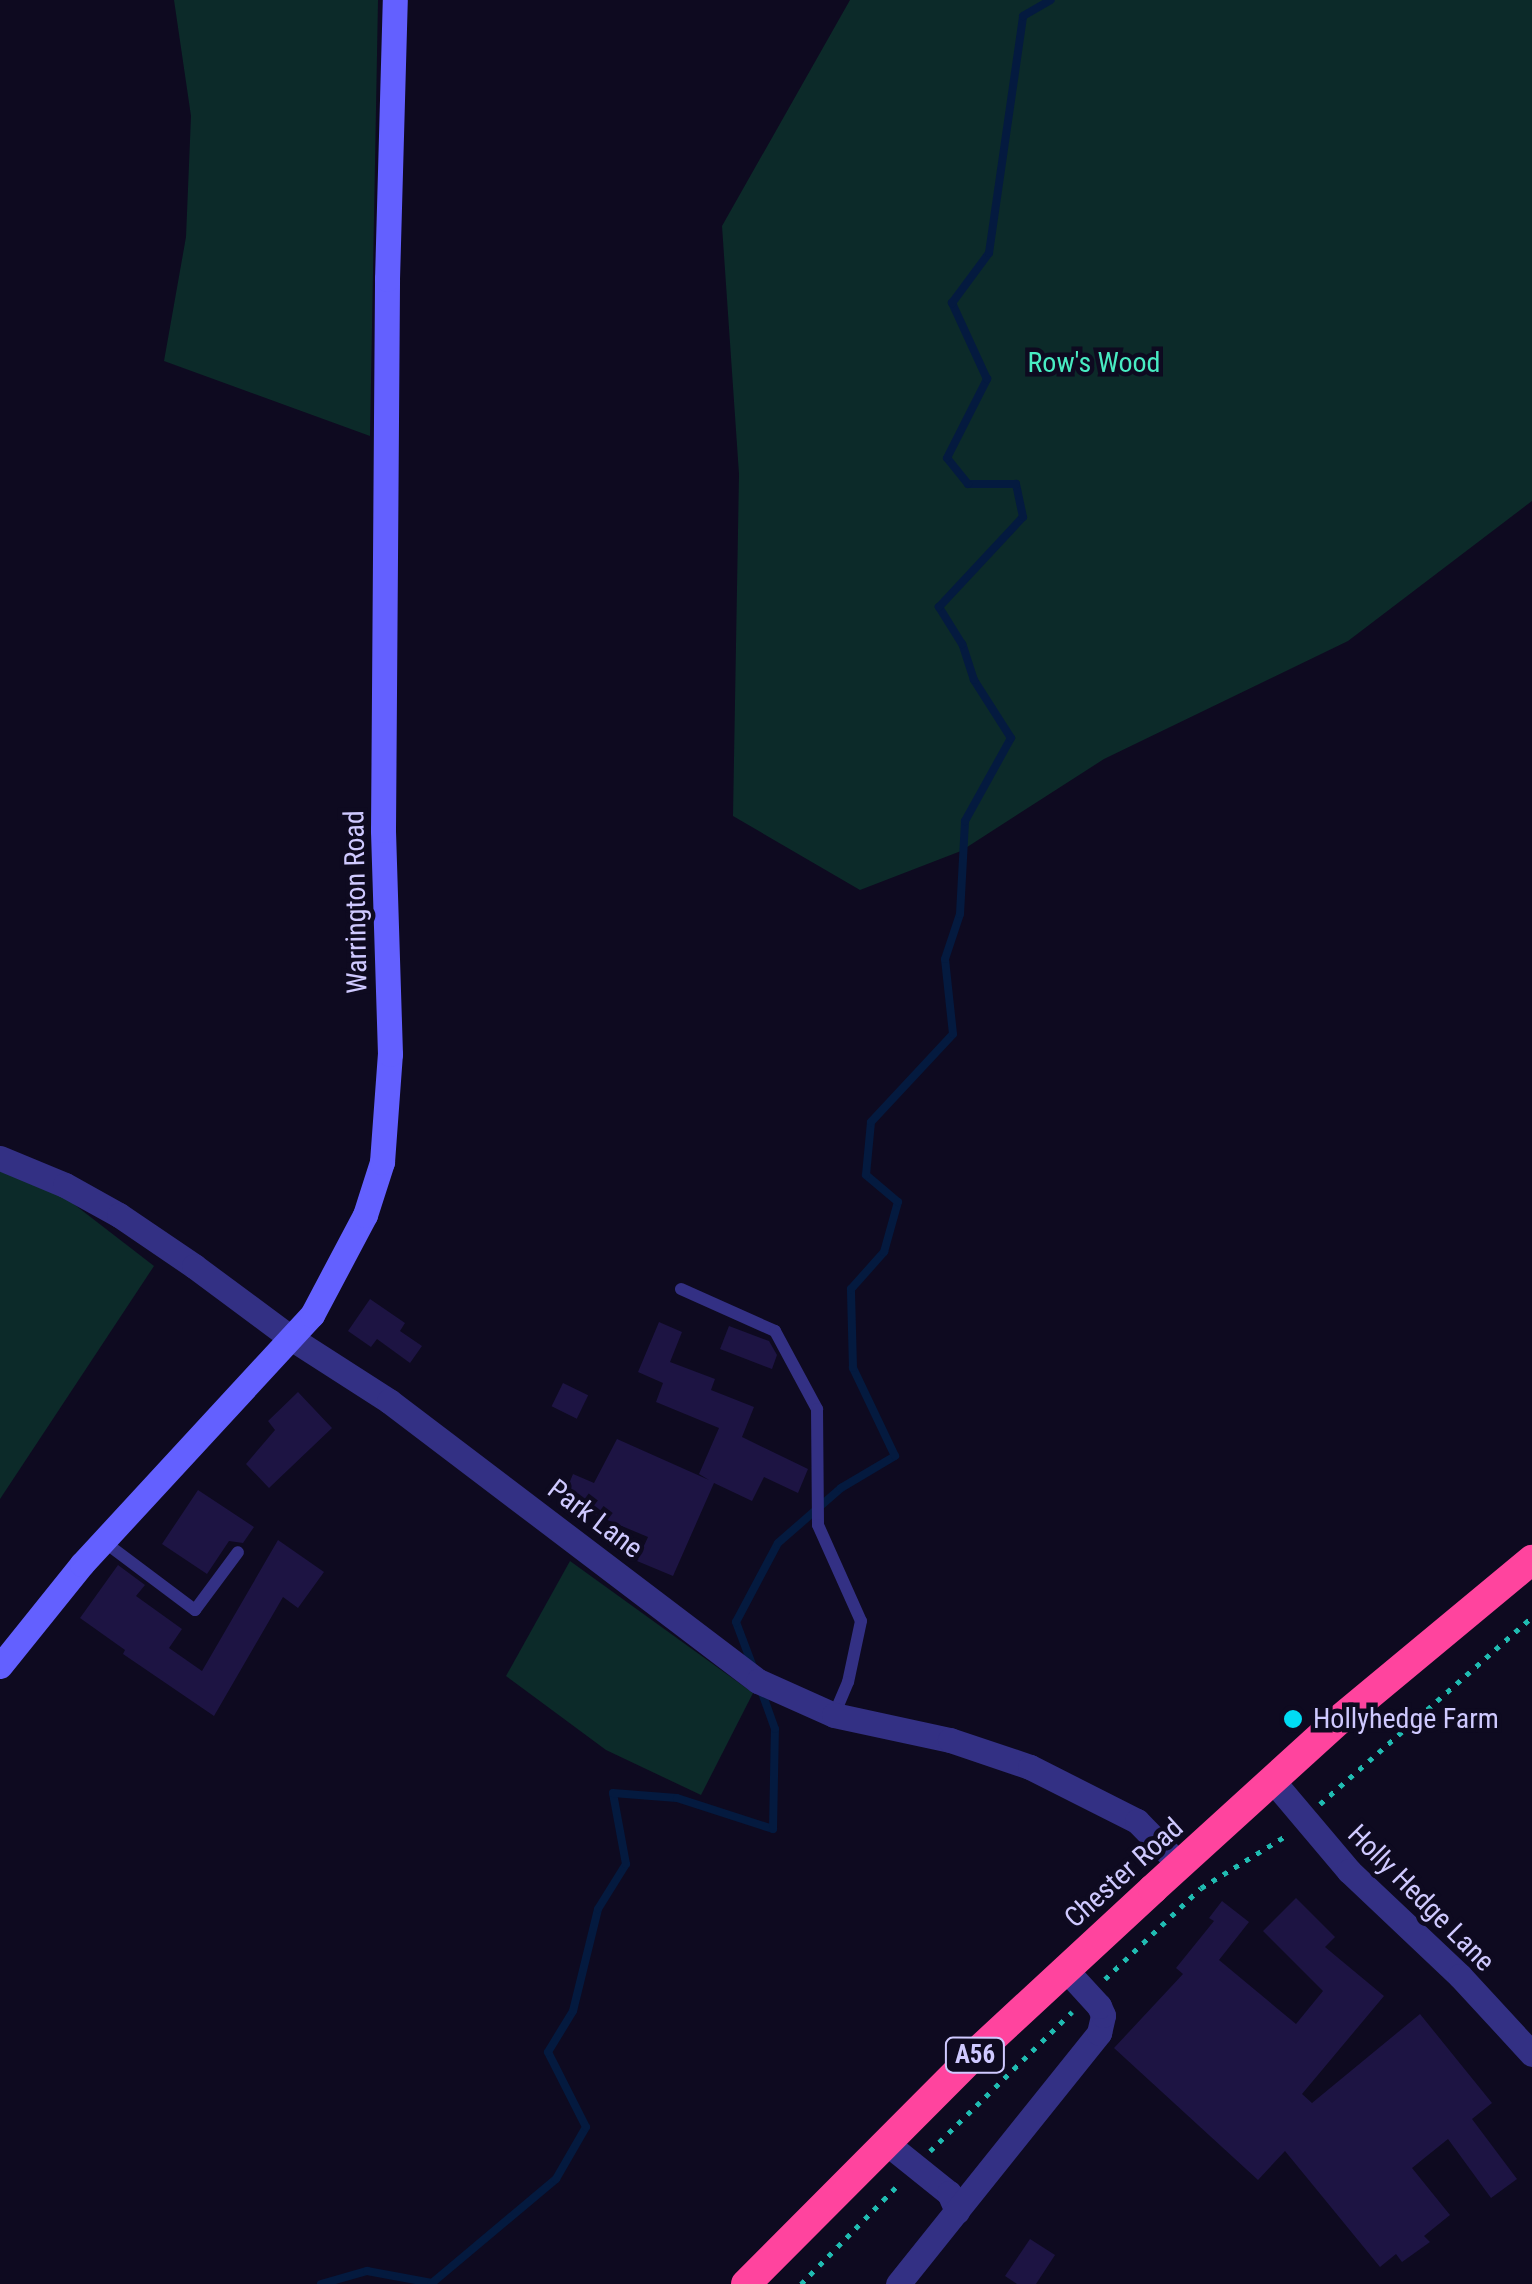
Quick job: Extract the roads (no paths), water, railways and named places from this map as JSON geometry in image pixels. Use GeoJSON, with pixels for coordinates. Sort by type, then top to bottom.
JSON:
{"type":"FeatureCollection","features":[{"type":"Feature","properties":{"kind":"highway","name":"Chester Road"},"geometry":{"type":"LineString","coordinates":[[748,2284],[977,2052],[1339,1720],[1532,1560]]}},
{"type":"Feature","properties":{"kind":"street","name":"Warrington Road"},"geometry":{"type":"LineString","coordinates":[[0,1666],[103,1541],[312,1315],[332,1284],[365,1215],[382,1162],[388,1118],[384,830],[386,455],[395,0]]}},
{"type":"Feature","properties":{"kind":"street","name":"Park Lane"},"geometry":{"type":"LineString","coordinates":[[0,1158],[65,1185],[119,1215],[290,1338],[390,1401],[758,1681],[834,1715],[950,1740],[1030,1768],[1137,1820],[1180,1865]]}},
{"type":"Feature","properties":{"kind":"street","name":"Holly Hedge Lane"},"geometry":{"type":"LineString","coordinates":[[1273,1781],[1349,1871],[1460,1976],[1532,2054]]}},
{"type":"Feature","properties":{"kind":"street"},"geometry":{"type":"LineString","coordinates":[[898,2284],[1103,2024],[1098,2006],[1066,1970]]}},
{"type":"Feature","properties":{"kind":"street"},"geometry":{"type":"LineString","coordinates":[[889,2145],[949,2193],[957,2211]]}},
{"type":"Feature","properties":{"kind":"lane"},"geometry":{"type":"LineString","coordinates":[[682,1289],[775,1331],[818,1408],[818,1525],[861,1621],[848,1682],[834,1715]]}},
{"type":"Feature","properties":{"kind":"lane"},"geometry":{"type":"LineString","coordinates":[[103,1541],[195,1610],[238,1552]]}},
{"type":"Feature","properties":{"kind":"waterway"},"geometry":{"type":"LineString","coordinates":[[753,1667],[736,1622],[778,1543],[841,1488],[895,1456],[853,1368],[851,1289],[884,1252],[898,1202],[866,1175],[871,1122],[953,1034],[945,959],[960,914],[965,821],[1011,738],[974,680],[962,644],[939,607],[1023,517],[1016,484],[968,484],[947,458],[987,379],[952,303],[989,253],[1023,16],[1051,0]]}},
{"type":"Feature","properties":{"kind":"waterway"},"geometry":{"type":"LineString","coordinates":[[321,2284],[367,2271],[432,2283],[556,2179],[586,2127],[548,2052],[573,2011],[598,1909],[626,1864],[613,1793],[677,1798],[773,1829],[775,1729],[761,1690]]}},
{"type":"Feature","properties":{"kind":"place","name":"Hollyhedge Farm"},"geometry":{"type":"Point","coordinates":[1293,1719]}},
{"type":"Feature","properties":{"kind":"park label","name":"Row's Wood"},"geometry":{"type":"Point","coordinates":[1094,363]}}]}
